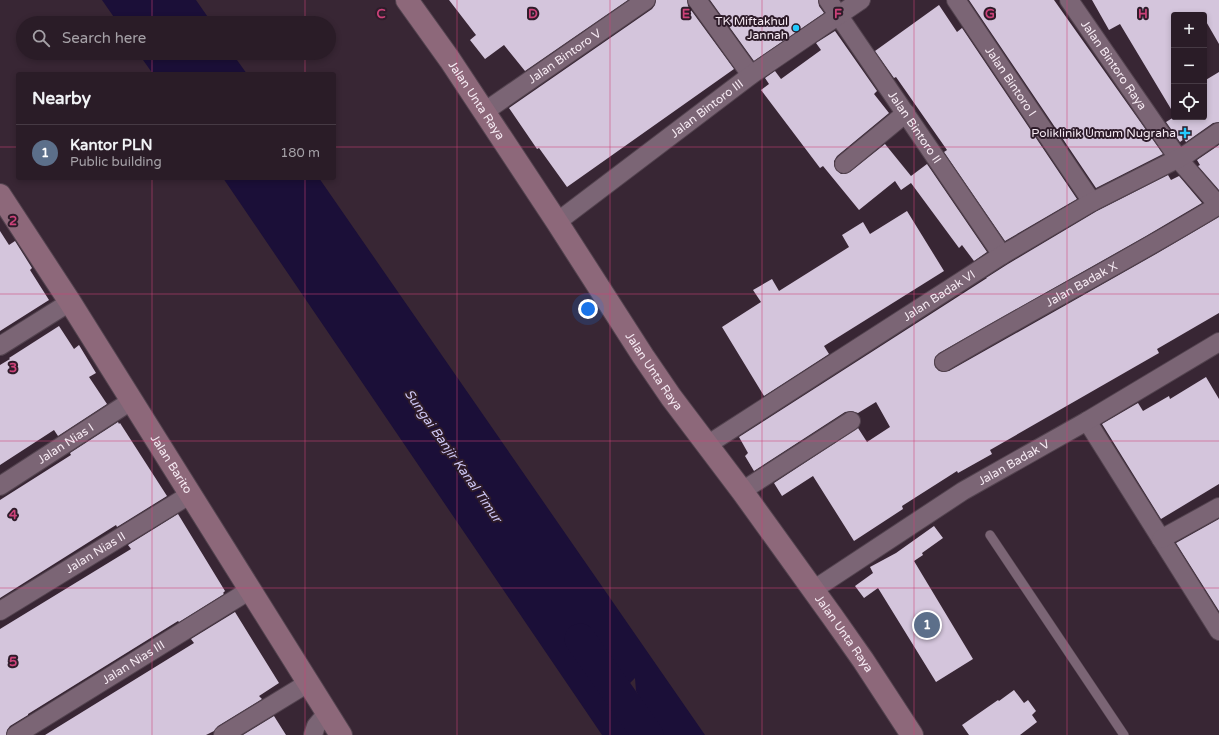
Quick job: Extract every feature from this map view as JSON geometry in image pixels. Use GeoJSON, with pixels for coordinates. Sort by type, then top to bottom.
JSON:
{"type":"FeatureCollection","features":[{"type":"Feature","properties":{"kind":"street","name":"Jalan Bintoro V"},"geometry":{"type":"LineString","coordinates":[[484,112],[646,0]]}},
{"type":"Feature","properties":{"kind":"street"},"geometry":{"type":"LineString","coordinates":[[696,0],[750,75]]}},
{"type":"Feature","properties":{"kind":"street","name":"Jalan Bintoro II"},"geometry":{"type":"LineString","coordinates":[[828,0],[1002,255]]}},
{"type":"Feature","properties":{"kind":"street","name":"Jalan Bintoro III"},"geometry":{"type":"LineString","coordinates":[[557,222],[750,75],[861,0]]}},
{"type":"Feature","properties":{"kind":"street","name":"Jalan Bintoro I"},"geometry":{"type":"LineString","coordinates":[[956,0],[1092,202]]}},
{"type":"Feature","properties":{"kind":"street","name":"Jalan Bintoro Raya"},"geometry":{"type":"LineString","coordinates":[[1069,0],[1178,159],[1219,205]]}},
{"type":"Feature","properties":{"kind":"street","name":"Jalan Unta Raya"},"geometry":{"type":"LineString","coordinates":[[414,2],[450,60],[643,356],[863,660],[912,735]]}},
{"type":"Feature","properties":{"kind":"street"},"geometry":{"type":"LineString","coordinates":[[844,164],[906,113]]}},
{"type":"Feature","properties":{"kind":"street","name":"Jalan Badak VI"},"geometry":{"type":"LineString","coordinates":[[707,445],[1002,255],[1092,202],[1178,159],[1219,132]]}},
{"type":"Feature","properties":{"kind":"street","name":"Jalan Barito"},"geometry":{"type":"LineString","coordinates":[[0,195],[70,302],[341,735]]}},
{"type":"Feature","properties":{"kind":"street","name":"Jalan Badak X"},"geometry":{"type":"LineString","coordinates":[[944,362],[994,332],[1111,268],[1219,205]]}},
{"type":"Feature","properties":{"kind":"street"},"geometry":{"type":"LineString","coordinates":[[0,346],[70,302]]}},
{"type":"Feature","properties":{"kind":"street","name":"Jalan Badak V"},"geometry":{"type":"LineString","coordinates":[[813,590],[962,491],[1087,421],[1219,342]]}},
{"type":"Feature","properties":{"kind":"street","name":"Jalan Nias I"},"geometry":{"type":"LineString","coordinates":[[0,486],[131,401]]}},
{"type":"Feature","properties":{"kind":"street"},"geometry":{"type":"LineString","coordinates":[[742,491],[851,421]]}},
{"type":"Feature","properties":{"kind":"street"},"geometry":{"type":"LineString","coordinates":[[1087,421],[1219,631]]}},
{"type":"Feature","properties":{"kind":"street","name":"Jalan Nias II"},"geometry":{"type":"LineString","coordinates":[[0,610],[191,494]]}},
{"type":"Feature","properties":{"kind":"street"},"geometry":{"type":"LineString","coordinates":[[1161,539],[1219,507]]}},
{"type":"Feature","properties":{"kind":"street","name":"Jalan Nias III"},"geometry":{"type":"LineString","coordinates":[[16,735],[250,590]]}},
{"type":"Feature","properties":{"kind":"street"},"geometry":{"type":"LineString","coordinates":[[223,735],[308,683]]}},
{"type":"Feature","properties":{"kind":"street"},"geometry":{"type":"LineString","coordinates":[[313,735],[316,726],[327,713]]}},
{"type":"Feature","properties":{"kind":"lane"},"geometry":{"type":"LineString","coordinates":[[990,535],[1124,735]]}},
{"type":"Feature","properties":{"kind":"water"},"geometry":{"type":"Polygon","coordinates":[[[102,0],[196,0],[207,16],[113,16],[102,0]]]}},
{"type":"Feature","properties":{"kind":"water"},"geometry":{"type":"Polygon","coordinates":[[[143,60],[237,60],[246,72],[152,72],[143,60]]]}},
{"type":"Feature","properties":{"kind":"water"},"geometry":{"type":"Polygon","coordinates":[[[224,180],[320,180],[705,735],[602,735],[224,180]],[[594,652],[594,657],[619,693],[637,707],[640,698],[636,691],[635,678],[629,684],[620,678],[617,669],[604,661],[594,652]]]}},
{"type":"Feature","properties":{"kind":"building"},"geometry":{"type":"Polygon","coordinates":[[[449,0],[628,0],[525,71],[504,45],[485,59],[470,40],[476,35],[449,0]]]}},
{"type":"Feature","properties":{"kind":"building"},"geometry":{"type":"Polygon","coordinates":[[[656,0],[687,0],[688,6],[734,69],[567,187],[539,148],[537,149],[509,108],[652,9],[656,0]]]}},
{"type":"Feature","properties":{"kind":"building"},"geometry":{"type":"Polygon","coordinates":[[[710,0],[818,0],[819,6],[824,13],[754,61],[710,0]]]}},
{"type":"Feature","properties":{"kind":"building"},"geometry":{"type":"Polygon","coordinates":[[[969,0],[1054,0],[1163,154],[1096,188],[969,0]]]}},
{"type":"Feature","properties":{"kind":"building"},"geometry":{"type":"Polygon","coordinates":[[[1092,0],[1219,0],[1219,44],[1207,23],[1207,12],[1171,12],[1171,109],[1120,24],[1109,30],[1092,0]]]}},
{"type":"Feature","properties":{"kind":"building"},"geometry":{"type":"Polygon","coordinates":[[[939,5],[957,32],[962,28],[1077,199],[1005,241],[944,152],[947,150],[896,77],[894,78],[875,51],[939,5]]]}},
{"type":"Feature","properties":{"kind":"building"},"geometry":{"type":"Polygon","coordinates":[[[835,31],[877,91],[874,94],[889,113],[837,156],[834,161],[836,170],[841,174],[850,172],[885,144],[911,176],[927,164],[987,252],[974,261],[962,245],[959,248],[911,183],[901,190],[895,181],[859,210],[823,166],[820,168],[761,90],[769,84],[765,78],[775,71],[781,79],[821,50],[816,43],[835,31]]]}},
{"type":"Feature","properties":{"kind":"building"},"geometry":{"type":"Polygon","coordinates":[[[1219,72],[1219,122],[1213,123],[1186,142],[1184,139],[1180,142],[1166,122],[1171,119],[1207,120],[1207,79],[1219,72]]]}},
{"type":"Feature","properties":{"kind":"building"},"geometry":{"type":"Polygon","coordinates":[[[1219,145],[1219,190],[1198,166],[1200,165],[1197,160],[1219,145]]]}},
{"type":"Feature","properties":{"kind":"building"},"geometry":{"type":"Polygon","coordinates":[[[1168,175],[1171,180],[1179,176],[1202,203],[939,353],[935,357],[935,367],[939,371],[949,371],[1219,217],[1219,313],[1157,349],[1159,353],[990,450],[992,454],[958,473],[957,471],[902,506],[903,509],[854,541],[813,476],[782,496],[774,483],[858,428],[867,442],[890,427],[876,402],[858,413],[851,411],[845,412],[754,471],[745,456],[748,453],[739,437],[1008,264],[1097,211],[1168,175]]]}},
{"type":"Feature","properties":{"kind":"building"},"geometry":{"type":"Polygon","coordinates":[[[907,211],[944,271],[824,346],[829,354],[764,396],[722,327],[761,302],[753,290],[772,279],[779,291],[849,247],[842,235],[863,222],[870,234],[907,211]]]}},
{"type":"Feature","properties":{"kind":"building"},"geometry":{"type":"Polygon","coordinates":[[[0,231],[9,245],[15,241],[32,268],[30,270],[49,300],[0,331],[0,231]]]}},
{"type":"Feature","properties":{"kind":"building"},"geometry":{"type":"Polygon","coordinates":[[[59,326],[74,349],[79,345],[96,373],[89,377],[107,404],[58,436],[54,430],[0,465],[0,365],[59,326]]]}},
{"type":"Feature","properties":{"kind":"building"},"geometry":{"type":"Polygon","coordinates":[[[1206,377],[1219,399],[1219,484],[1161,519],[1102,424],[1138,403],[1143,411],[1169,396],[1170,399],[1206,377]]]}},
{"type":"Feature","properties":{"kind":"building"},"geometry":{"type":"Polygon","coordinates":[[[118,422],[167,496],[117,527],[116,525],[0,598],[0,500],[71,455],[70,453],[118,422]]]}},
{"type":"Feature","properties":{"kind":"building"},"geometry":{"type":"Polygon","coordinates":[[[178,514],[225,591],[223,593],[224,594],[28,714],[10,726],[6,735],[0,735],[0,629],[131,549],[128,545],[178,514]]]}},
{"type":"Feature","properties":{"kind":"building"},"geometry":{"type":"Polygon","coordinates":[[[1219,519],[1219,611],[1176,543],[1219,519]]]}},
{"type":"Feature","properties":{"kind":"building"},"geometry":{"type":"Polygon","coordinates":[[[934,526],[943,538],[922,553],[923,555],[914,561],[973,659],[936,682],[878,588],[864,598],[855,586],[873,573],[870,567],[896,553],[934,526]]]}},
{"type":"Feature","properties":{"kind":"building"},"geometry":{"type":"Polygon","coordinates":[[[235,612],[279,683],[259,696],[262,699],[218,726],[214,731],[206,735],[45,735],[194,643],[191,639],[235,612]]]}},
{"type":"Feature","properties":{"kind":"building"},"geometry":{"type":"Polygon","coordinates":[[[1014,690],[1024,703],[1028,700],[1036,711],[1032,715],[1037,722],[1020,735],[969,735],[962,725],[1014,690]]]}},
{"type":"Feature","properties":{"kind":"building"},"geometry":{"type":"Polygon","coordinates":[[[274,716],[286,735],[243,735],[274,716]]]}},
{"type":"Feature","properties":{"kind":"waterway","name":"Sungai Banjir Kanal Timur"},"geometry":{"type":"LineString","coordinates":[[580,639],[648,735]]}},
{"type":"Feature","properties":{"kind":"place","name":"TK Miftakhul Jannah"},"geometry":{"type":"Point","coordinates":[796,28]}},
{"type":"Feature","properties":{"kind":"place","name":"Poliklinik Umum Nugraha"},"geometry":{"type":"Point","coordinates":[1185,133]}},
{"type":"Feature","properties":{"kind":"place","name":"Kantor PLN"},"geometry":{"type":"Point","coordinates":[927,625]}}]}
